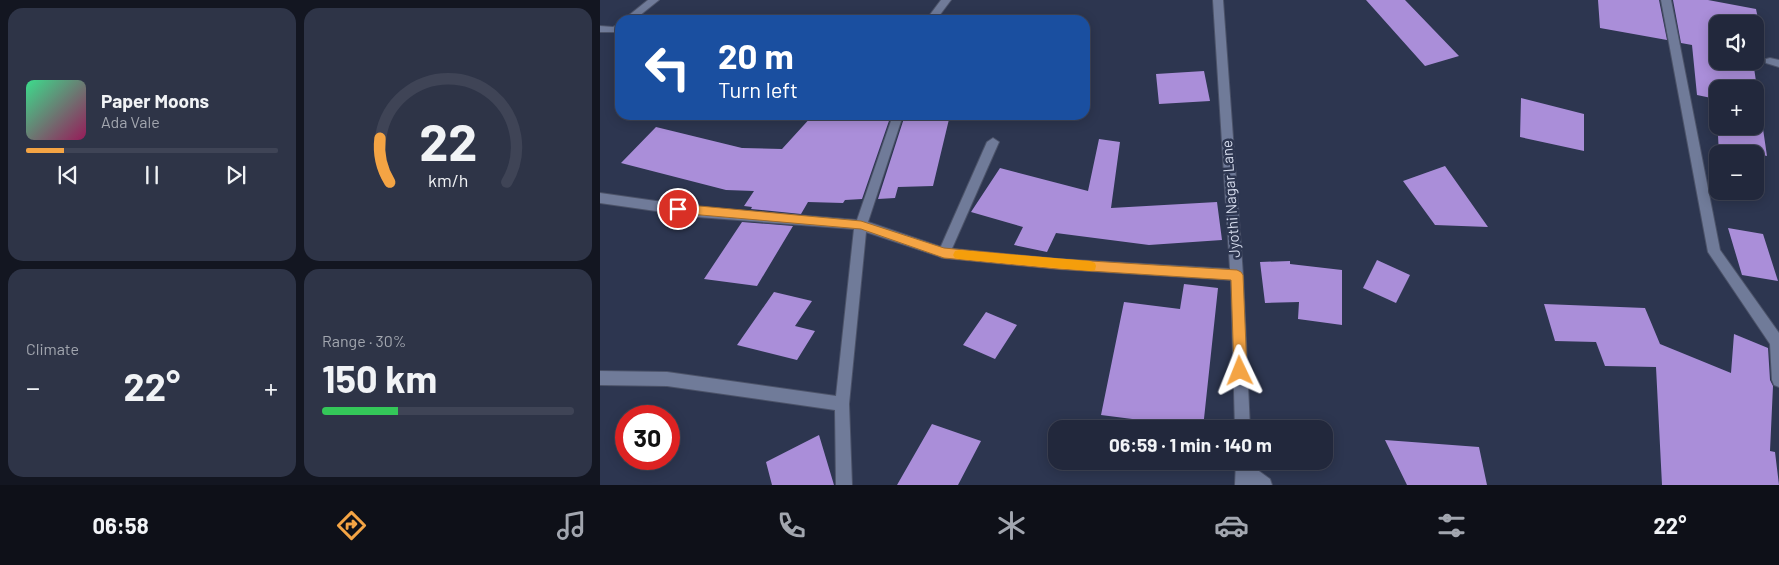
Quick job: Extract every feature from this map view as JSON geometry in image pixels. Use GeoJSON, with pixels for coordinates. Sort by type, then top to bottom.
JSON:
{"type":"FeatureCollection","features":[{"type":"Feature","properties":{"kind":"street"},"geometry":{"type":"LineString","coordinates":[[634,15],[654,0]]}},
{"type":"Feature","properties":{"kind":"street"},"geometry":{"type":"LineString","coordinates":[[934,15],[946,0]]}},
{"type":"Feature","properties":{"kind":"street","name":"Jyothi Nagar Lane"},"geometry":{"type":"LineString","coordinates":[[1218,0],[1237,275],[1243,420]]}},
{"type":"Feature","properties":{"kind":"street"},"geometry":{"type":"LineString","coordinates":[[1666,0],[1714,252],[1778,342],[1779,380]]}},
{"type":"Feature","properties":{"kind":"street"},"geometry":{"type":"LineString","coordinates":[[600,29],[615,30]]}},
{"type":"Feature","properties":{"kind":"street"},"geometry":{"type":"LineString","coordinates":[[844,485],[842,404],[861,225],[896,120]]}},
{"type":"Feature","properties":{"kind":"street"},"geometry":{"type":"LineString","coordinates":[[944,253],[992,142]]}},
{"type":"Feature","properties":{"kind":"street"},"geometry":{"type":"LineString","coordinates":[[600,198],[698,212],[861,225],[944,253],[1058,264],[1237,275]]}},
{"type":"Feature","properties":{"kind":"street"},"geometry":{"type":"LineString","coordinates":[[600,378],[667,379],[842,404]]}},
{"type":"Feature","properties":{"kind":"street"},"geometry":{"type":"LineString","coordinates":[[1244,472],[1264,485]]}},
{"type":"Feature","properties":{"kind":"building"},"geometry":{"type":"Polygon","coordinates":[[[1366,0],[1405,0],[1459,56],[1425,66],[1366,0]]]}},
{"type":"Feature","properties":{"kind":"building"},"geometry":{"type":"Polygon","coordinates":[[[1598,0],[1659,0],[1667,40],[1600,28],[1598,0]]]}},
{"type":"Feature","properties":{"kind":"building"},"geometry":{"type":"Polygon","coordinates":[[[1673,0],[1708,0],[1756,9],[1757,15],[1709,15],[1709,70],[1754,70],[1756,80],[1709,80],[1709,98],[1697,95],[1692,45],[1681,43],[1673,0]]]}},
{"type":"Feature","properties":{"kind":"building"},"geometry":{"type":"Polygon","coordinates":[[[1204,71],[1210,101],[1159,104],[1156,74],[1204,71]]]}},
{"type":"Feature","properties":{"kind":"building"},"geometry":{"type":"Polygon","coordinates":[[[1521,98],[1584,114],[1584,151],[1520,137],[1521,98]]]}},
{"type":"Feature","properties":{"kind":"building"},"geometry":{"type":"Polygon","coordinates":[[[808,120],[889,120],[862,199],[845,200],[843,203],[808,202],[801,214],[751,209],[752,207],[744,206],[754,191],[726,190],[621,163],[656,127],[742,148],[782,149],[808,120]]]}},
{"type":"Feature","properties":{"kind":"building"},"geometry":{"type":"Polygon","coordinates":[[[903,120],[949,120],[933,186],[898,187],[895,198],[878,199],[903,120]]]}},
{"type":"Feature","properties":{"kind":"building"},"geometry":{"type":"Polygon","coordinates":[[[1718,135],[1764,135],[1767,156],[1764,155],[1764,145],[1719,145],[1718,135]]]}},
{"type":"Feature","properties":{"kind":"building"},"geometry":{"type":"Polygon","coordinates":[[[1099,139],[1120,142],[1111,208],[1217,202],[1222,240],[1149,245],[1056,233],[1047,252],[1014,245],[1023,227],[971,212],[1000,168],[1088,191],[1099,139]]]}},
{"type":"Feature","properties":{"kind":"building"},"geometry":{"type":"Polygon","coordinates":[[[1445,166],[1488,227],[1435,225],[1403,181],[1445,166]]]}},
{"type":"Feature","properties":{"kind":"building"},"geometry":{"type":"Polygon","coordinates":[[[742,222],[793,226],[757,286],[704,279],[742,222]]]}},
{"type":"Feature","properties":{"kind":"building"},"geometry":{"type":"Polygon","coordinates":[[[1728,228],[1763,234],[1778,281],[1742,275],[1728,228]]]}},
{"type":"Feature","properties":{"kind":"building"},"geometry":{"type":"Polygon","coordinates":[[[1377,260],[1410,275],[1396,303],[1363,288],[1377,260]]]}},
{"type":"Feature","properties":{"kind":"building"},"geometry":{"type":"Polygon","coordinates":[[[1290,261],[1290,264],[1342,270],[1342,325],[1298,319],[1299,302],[1265,303],[1260,262],[1290,261]]]}},
{"type":"Feature","properties":{"kind":"building"},"geometry":{"type":"Polygon","coordinates":[[[1184,284],[1218,288],[1204,420],[1140,420],[1101,415],[1124,302],[1180,309],[1184,284]]]}},
{"type":"Feature","properties":{"kind":"building"},"geometry":{"type":"Polygon","coordinates":[[[774,292],[812,301],[795,326],[815,331],[797,360],[737,345],[774,292]]]}},
{"type":"Feature","properties":{"kind":"building"},"geometry":{"type":"Polygon","coordinates":[[[1544,304],[1645,308],[1660,344],[1731,373],[1734,334],[1768,348],[1770,380],[1773,386],[1770,451],[1775,452],[1779,485],[1662,485],[1656,367],[1605,366],[1596,342],[1555,341],[1544,304]]]}},
{"type":"Feature","properties":{"kind":"building"},"geometry":{"type":"Polygon","coordinates":[[[986,312],[1017,325],[995,359],[963,345],[986,312]]]}},
{"type":"Feature","properties":{"kind":"building"},"geometry":{"type":"Polygon","coordinates":[[[932,424],[981,441],[958,485],[897,485],[932,424]]]}},
{"type":"Feature","properties":{"kind":"building"},"geometry":{"type":"Polygon","coordinates":[[[819,435],[834,485],[772,485],[766,462],[819,435]]]}},
{"type":"Feature","properties":{"kind":"building"},"geometry":{"type":"Polygon","coordinates":[[[1385,440],[1479,447],[1487,485],[1407,485],[1385,440]]]}},
{"type":"Feature","properties":{"kind":"slow traffic"},"geometry":{"type":"LineString","coordinates":[[959,255],[1090,266]]}},
{"type":"Feature","properties":{"kind":"route"},"geometry":{"type":"LineString","coordinates":[[678,209],[861,225],[944,253],[1058,264],[1237,275],[1240,371]]}}]}
